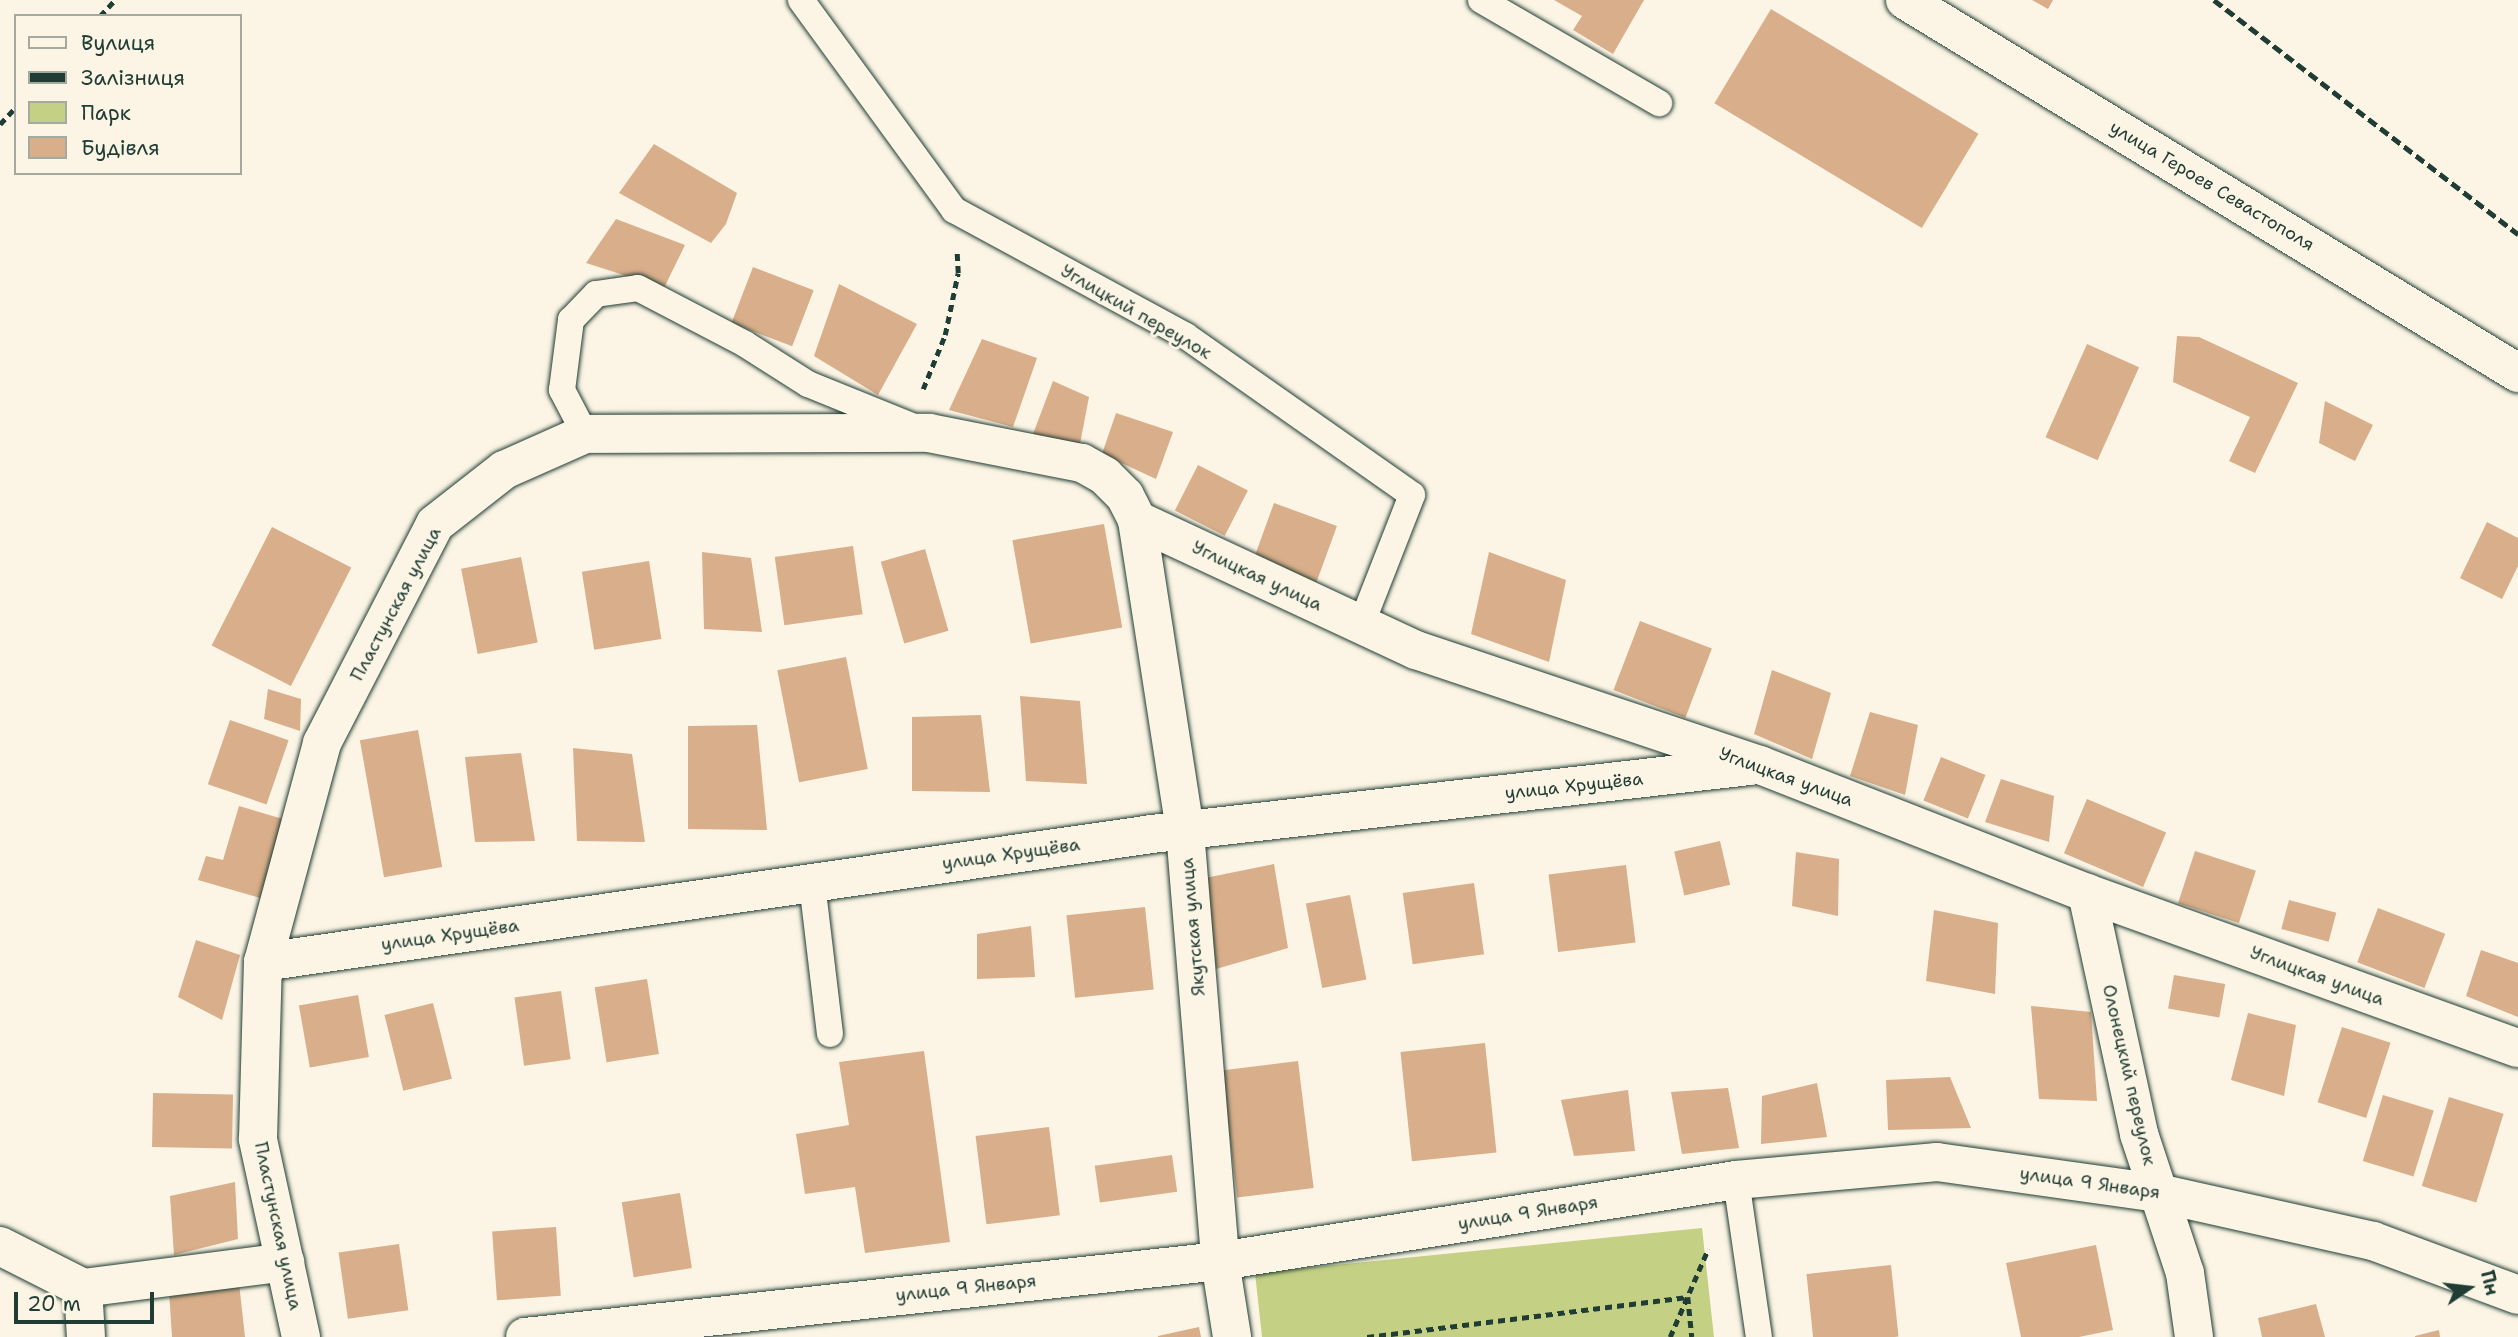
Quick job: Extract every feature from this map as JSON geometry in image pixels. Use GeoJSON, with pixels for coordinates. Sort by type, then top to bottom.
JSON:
{"type":"FeatureCollection","features":[{"type":"Feature","properties":{"kind":"street","name":"улица Героев Севастополя"},"geometry":{"type":"LineString","coordinates":[[1905,0],[2518,373]]}},
{"type":"Feature","properties":{"kind":"street","name":"Пластунская улица"},"geometry":{"type":"LineString","coordinates":[[301,1337],[258,1139],[264,962],[322,743],[435,524],[504,470],[585,434],[918,429],[1082,463],[1105,476],[1125,496],[1137,520]]}},
{"type":"Feature","properties":{"kind":"street","name":"Углицкая улица"},"geometry":{"type":"LineString","coordinates":[[1137,520],[1416,650],[1760,765],[2087,893],[2518,1048]]}},
{"type":"Feature","properties":{"kind":"street","name":"Якутская улица"},"geometry":{"type":"LineString","coordinates":[[1137,520],[1185,831],[1220,1261],[1232,1337]]}},
{"type":"Feature","properties":{"kind":"street","name":"улица Хрущёва"},"geometry":{"type":"LineString","coordinates":[[264,962],[1185,831],[1760,765]]}},
{"type":"Feature","properties":{"kind":"street","name":"Олонецкий переулок"},"geometry":{"type":"LineString","coordinates":[[2087,893],[2139,1133],[2185,1273],[2194,1337]]}},
{"type":"Feature","properties":{"kind":"street","name":"улица 9 Января"},"geometry":{"type":"LineString","coordinates":[[525,1337],[1220,1261],[1736,1180],[1937,1161],[2158,1193],[2373,1241],[2518,1294]]}},
{"type":"Feature","properties":{"kind":"street"},"geometry":{"type":"LineString","coordinates":[[0,1246],[83,1288],[285,1262]]}},
{"type":"Feature","properties":{"kind":"street"},"geometry":{"type":"LineString","coordinates":[[83,1288],[86,1337]]}},
{"type":"Feature","properties":{"kind":"lane","name":"Углицкий переулок"},"geometry":{"type":"LineString","coordinates":[[801,0],[954,210],[1185,336],[1412,495],[1361,625]]}},
{"type":"Feature","properties":{"kind":"lane"},"geometry":{"type":"LineString","coordinates":[[1481,0],[1659,103]]}},
{"type":"Feature","properties":{"kind":"lane"},"geometry":{"type":"LineString","coordinates":[[585,434],[562,390],[571,320],[596,294],[638,288],[745,344],[808,384],[918,429]]}},
{"type":"Feature","properties":{"kind":"lane"},"geometry":{"type":"LineString","coordinates":[[812,883],[830,1034]]}},
{"type":"Feature","properties":{"kind":"lane"},"geometry":{"type":"LineString","coordinates":[[1736,1180],[1759,1337]]}},
{"type":"Feature","properties":{"kind":"path"},"geometry":{"type":"LineString","coordinates":[[102,14],[115,0]]}},
{"type":"Feature","properties":{"kind":"path"},"geometry":{"type":"LineString","coordinates":[[0,124],[14,109]]}},
{"type":"Feature","properties":{"kind":"path"},"geometry":{"type":"LineString","coordinates":[[918,429],[945,335],[958,273],[954,210]]}},
{"type":"Feature","properties":{"kind":"path"},"geometry":{"type":"LineString","coordinates":[[1670,1337],[1736,1180]]}},
{"type":"Feature","properties":{"kind":"path"},"geometry":{"type":"LineString","coordinates":[[1367,1337],[1688,1297]]}},
{"type":"Feature","properties":{"kind":"path"},"geometry":{"type":"LineString","coordinates":[[1688,1297],[1692,1337]]}},
{"type":"Feature","properties":{"kind":"green space"},"geometry":{"type":"Polygon","coordinates":[[[1702,1228],[1714,1337],[1262,1337],[1255,1273],[1702,1228]]]}},
{"type":"Feature","properties":{"kind":"building"},"geometry":{"type":"Polygon","coordinates":[[[1554,0],[1644,0],[1613,54],[1573,30],[1582,16],[1554,0]]]}},
{"type":"Feature","properties":{"kind":"building"},"geometry":{"type":"Polygon","coordinates":[[[2032,0],[2053,0],[2048,9],[2032,0]]]}},
{"type":"Feature","properties":{"kind":"building"},"geometry":{"type":"Polygon","coordinates":[[[1771,9],[1978,134],[1922,228],[1714,103],[1771,9]]]}},
{"type":"Feature","properties":{"kind":"building"},"geometry":{"type":"Polygon","coordinates":[[[654,144],[737,193],[726,224],[711,243],[619,193],[654,144]]]}},
{"type":"Feature","properties":{"kind":"building"},"geometry":{"type":"Polygon","coordinates":[[[616,219],[685,245],[664,288],[586,263],[616,219]]]}},
{"type":"Feature","properties":{"kind":"building"},"geometry":{"type":"Polygon","coordinates":[[[753,267],[814,290],[792,346],[731,323],[753,267]]]}},
{"type":"Feature","properties":{"kind":"building"},"geometry":{"type":"Polygon","coordinates":[[[839,284],[917,324],[878,395],[814,356],[839,284]]]}},
{"type":"Feature","properties":{"kind":"building"},"geometry":{"type":"Polygon","coordinates":[[[2177,336],[2199,337],[2298,383],[2255,473],[2229,461],[2250,417],[2173,382],[2177,336]]]}},
{"type":"Feature","properties":{"kind":"building"},"geometry":{"type":"Polygon","coordinates":[[[982,339],[1037,358],[1013,427],[949,410],[982,339]]]}},
{"type":"Feature","properties":{"kind":"building"},"geometry":{"type":"Polygon","coordinates":[[[2087,344],[2139,367],[2098,460],[2046,437],[2087,344]]]}},
{"type":"Feature","properties":{"kind":"building"},"geometry":{"type":"Polygon","coordinates":[[[1053,381],[1089,397],[1079,449],[1033,434],[1053,381]]]}},
{"type":"Feature","properties":{"kind":"building"},"geometry":{"type":"Polygon","coordinates":[[[2325,401],[2373,425],[2355,461],[2319,443],[2325,401]]]}},
{"type":"Feature","properties":{"kind":"building"},"geometry":{"type":"Polygon","coordinates":[[[1116,413],[1173,432],[1156,479],[1102,454],[1116,413]]]}},
{"type":"Feature","properties":{"kind":"building"},"geometry":{"type":"Polygon","coordinates":[[[1198,465],[1248,490],[1225,536],[1175,510],[1198,465]]]}},
{"type":"Feature","properties":{"kind":"building"},"geometry":{"type":"Polygon","coordinates":[[[1274,503],[1337,526],[1316,582],[1253,559],[1274,503]]]}},
{"type":"Feature","properties":{"kind":"building"},"geometry":{"type":"Polygon","coordinates":[[[2487,522],[2518,538],[2518,566],[2502,599],[2460,578],[2487,522]]]}},
{"type":"Feature","properties":{"kind":"building"},"geometry":{"type":"Polygon","coordinates":[[[1104,524],[1122,627],[1031,644],[1012,540],[1104,524]]]}},
{"type":"Feature","properties":{"kind":"building"},"geometry":{"type":"Polygon","coordinates":[[[272,527],[351,567],[291,686],[212,646],[272,527]]]}},
{"type":"Feature","properties":{"kind":"building"},"geometry":{"type":"Polygon","coordinates":[[[853,546],[863,614],[784,625],[775,557],[853,546]]]}},
{"type":"Feature","properties":{"kind":"building"},"geometry":{"type":"Polygon","coordinates":[[[925,549],[948,631],[904,643],[881,562],[925,549]]]}},
{"type":"Feature","properties":{"kind":"building"},"geometry":{"type":"Polygon","coordinates":[[[702,552],[751,558],[762,632],[704,629],[702,552]]]}},
{"type":"Feature","properties":{"kind":"building"},"geometry":{"type":"Polygon","coordinates":[[[1489,552],[1566,580],[1549,662],[1471,634],[1489,552]]]}},
{"type":"Feature","properties":{"kind":"building"},"geometry":{"type":"Polygon","coordinates":[[[521,557],[538,642],[478,654],[461,569],[521,557]]]}},
{"type":"Feature","properties":{"kind":"building"},"geometry":{"type":"Polygon","coordinates":[[[649,561],[661,639],[594,650],[582,572],[649,561]]]}},
{"type":"Feature","properties":{"kind":"building"},"geometry":{"type":"Polygon","coordinates":[[[1640,621],[1712,649],[1685,718],[1613,690],[1640,621]]]}},
{"type":"Feature","properties":{"kind":"building"},"geometry":{"type":"Polygon","coordinates":[[[846,657],[868,769],[799,782],[777,670],[846,657]]]}},
{"type":"Feature","properties":{"kind":"building"},"geometry":{"type":"Polygon","coordinates":[[[1772,670],[1831,693],[1812,759],[1754,734],[1772,670]]]}},
{"type":"Feature","properties":{"kind":"building"},"geometry":{"type":"Polygon","coordinates":[[[268,689],[301,699],[300,731],[264,719],[268,689]]]}},
{"type":"Feature","properties":{"kind":"building"},"geometry":{"type":"Polygon","coordinates":[[[1020,696],[1080,701],[1087,784],[1026,781],[1020,696]]]}},
{"type":"Feature","properties":{"kind":"building"},"geometry":{"type":"Polygon","coordinates":[[[1870,712],[1918,725],[1905,795],[1850,776],[1870,712]]]}},
{"type":"Feature","properties":{"kind":"building"},"geometry":{"type":"Polygon","coordinates":[[[981,715],[990,792],[912,791],[912,717],[981,715]]]}},
{"type":"Feature","properties":{"kind":"building"},"geometry":{"type":"Polygon","coordinates":[[[230,720],[289,740],[266,804],[208,784],[230,720]]]}},
{"type":"Feature","properties":{"kind":"building"},"geometry":{"type":"Polygon","coordinates":[[[757,725],[767,830],[688,829],[688,726],[757,725]]]}},
{"type":"Feature","properties":{"kind":"building"},"geometry":{"type":"Polygon","coordinates":[[[418,730],[442,867],[384,877],[360,740],[418,730]]]}},
{"type":"Feature","properties":{"kind":"building"},"geometry":{"type":"Polygon","coordinates":[[[573,748],[632,754],[645,842],[577,841],[573,748]]]}},
{"type":"Feature","properties":{"kind":"building"},"geometry":{"type":"Polygon","coordinates":[[[521,753],[535,841],[475,842],[465,757],[521,753]]]}},
{"type":"Feature","properties":{"kind":"building"},"geometry":{"type":"Polygon","coordinates":[[[1941,757],[1986,775],[1968,819],[1923,801],[1941,757]]]}},
{"type":"Feature","properties":{"kind":"building"},"geometry":{"type":"Polygon","coordinates":[[[2001,779],[2054,796],[2049,842],[1985,822],[2001,779]]]}},
{"type":"Feature","properties":{"kind":"building"},"geometry":{"type":"Polygon","coordinates":[[[2087,799],[2166,833],[2143,887],[2064,853],[2087,799]]]}},
{"type":"Feature","properties":{"kind":"building"},"geometry":{"type":"Polygon","coordinates":[[[239,806],[283,819],[260,898],[198,880],[206,856],[223,860],[239,806]]]}},
{"type":"Feature","properties":{"kind":"building"},"geometry":{"type":"Polygon","coordinates":[[[1720,841],[1730,885],[1684,895],[1674,852],[1720,841]]]}},
{"type":"Feature","properties":{"kind":"building"},"geometry":{"type":"Polygon","coordinates":[[[2195,851],[2256,871],[2239,923],[2178,903],[2195,851]]]}},
{"type":"Feature","properties":{"kind":"building"},"geometry":{"type":"Polygon","coordinates":[[[1796,852],[1839,859],[1838,916],[1792,906],[1796,852]]]}},
{"type":"Feature","properties":{"kind":"building"},"geometry":{"type":"Polygon","coordinates":[[[1274,864],[1288,948],[1216,969],[1205,878],[1274,864]]]}},
{"type":"Feature","properties":{"kind":"building"},"geometry":{"type":"Polygon","coordinates":[[[1626,865],[1636,942],[1558,952],[1549,875],[1626,865]]]}},
{"type":"Feature","properties":{"kind":"building"},"geometry":{"type":"Polygon","coordinates":[[[1474,883],[1484,954],[1413,964],[1403,893],[1474,883]]]}},
{"type":"Feature","properties":{"kind":"building"},"geometry":{"type":"Polygon","coordinates":[[[1350,895],[1366,979],[1322,988],[1306,904],[1350,895]]]}},
{"type":"Feature","properties":{"kind":"building"},"geometry":{"type":"Polygon","coordinates":[[[2289,900],[2336,913],[2329,942],[2281,929],[2289,900]]]}},
{"type":"Feature","properties":{"kind":"building"},"geometry":{"type":"Polygon","coordinates":[[[1145,907],[1154,990],[1075,998],[1066,915],[1145,907]]]}},
{"type":"Feature","properties":{"kind":"building"},"geometry":{"type":"Polygon","coordinates":[[[2378,908],[2445,934],[2424,988],[2357,962],[2378,908]]]}},
{"type":"Feature","properties":{"kind":"building"},"geometry":{"type":"Polygon","coordinates":[[[1934,910],[1998,923],[1995,994],[1926,981],[1934,910]]]}},
{"type":"Feature","properties":{"kind":"building"},"geometry":{"type":"Polygon","coordinates":[[[1031,926],[1035,977],[977,979],[977,934],[1031,926]]]}},
{"type":"Feature","properties":{"kind":"building"},"geometry":{"type":"Polygon","coordinates":[[[196,940],[240,955],[222,1020],[178,997],[196,940]]]}},
{"type":"Feature","properties":{"kind":"building"},"geometry":{"type":"Polygon","coordinates":[[[2481,950],[2518,963],[2518,1017],[2466,996],[2481,950]]]}},
{"type":"Feature","properties":{"kind":"building"},"geometry":{"type":"Polygon","coordinates":[[[2174,975],[2225,984],[2219,1018],[2168,1008],[2174,975]]]}},
{"type":"Feature","properties":{"kind":"building"},"geometry":{"type":"Polygon","coordinates":[[[647,979],[659,1054],[607,1062],[595,987],[647,979]]]}},
{"type":"Feature","properties":{"kind":"building"},"geometry":{"type":"Polygon","coordinates":[[[561,991],[571,1059],[524,1066],[514,998],[561,991]]]}},
{"type":"Feature","properties":{"kind":"building"},"geometry":{"type":"Polygon","coordinates":[[[358,995],[369,1057],[310,1067],[299,1005],[358,995]]]}},
{"type":"Feature","properties":{"kind":"building"},"geometry":{"type":"Polygon","coordinates":[[[433,1003],[452,1079],[403,1091],[384,1015],[433,1003]]]}},
{"type":"Feature","properties":{"kind":"building"},"geometry":{"type":"Polygon","coordinates":[[[2031,1006],[2091,1012],[2097,1101],[2039,1099],[2031,1006]]]}},
{"type":"Feature","properties":{"kind":"building"},"geometry":{"type":"Polygon","coordinates":[[[2248,1013],[2296,1025],[2284,1096],[2231,1080],[2248,1013]]]}},
{"type":"Feature","properties":{"kind":"building"},"geometry":{"type":"Polygon","coordinates":[[[2342,1027],[2391,1043],[2366,1118],[2318,1102],[2342,1027]]]}},
{"type":"Feature","properties":{"kind":"building"},"geometry":{"type":"Polygon","coordinates":[[[1485,1043],[1496,1152],[1412,1161],[1400,1052],[1485,1043]]]}},
{"type":"Feature","properties":{"kind":"building"},"geometry":{"type":"Polygon","coordinates":[[[924,1051],[950,1242],[865,1253],[855,1187],[805,1194],[796,1134],[849,1125],[839,1062],[924,1051]]]}},
{"type":"Feature","properties":{"kind":"building"},"geometry":{"type":"Polygon","coordinates":[[[1298,1061],[1314,1188],[1237,1197],[1222,1070],[1298,1061]]]}},
{"type":"Feature","properties":{"kind":"building"},"geometry":{"type":"Polygon","coordinates":[[[1950,1077],[1971,1128],[1888,1130],[1886,1080],[1950,1077]]]}},
{"type":"Feature","properties":{"kind":"building"},"geometry":{"type":"Polygon","coordinates":[[[1817,1083],[1827,1137],[1761,1144],[1762,1096],[1817,1083]]]}},
{"type":"Feature","properties":{"kind":"building"},"geometry":{"type":"Polygon","coordinates":[[[1728,1088],[1739,1148],[1682,1154],[1671,1092],[1728,1088]]]}},
{"type":"Feature","properties":{"kind":"building"},"geometry":{"type":"Polygon","coordinates":[[[1628,1090],[1635,1151],[1574,1156],[1561,1100],[1628,1090]]]}},
{"type":"Feature","properties":{"kind":"building"},"geometry":{"type":"Polygon","coordinates":[[[153,1093],[233,1094],[232,1148],[152,1147],[153,1093]]]}},
{"type":"Feature","properties":{"kind":"building"},"geometry":{"type":"Polygon","coordinates":[[[2383,1095],[2434,1110],[2414,1176],[2363,1161],[2383,1095]]]}},
{"type":"Feature","properties":{"kind":"building"},"geometry":{"type":"Polygon","coordinates":[[[2449,1097],[2504,1114],[2476,1203],[2422,1186],[2449,1097]]]}},
{"type":"Feature","properties":{"kind":"building"},"geometry":{"type":"Polygon","coordinates":[[[1049,1127],[1060,1215],[986,1224],[976,1136],[1049,1127]]]}},
{"type":"Feature","properties":{"kind":"building"},"geometry":{"type":"Polygon","coordinates":[[[1172,1155],[1177,1192],[1100,1202],[1095,1166],[1172,1155]]]}},
{"type":"Feature","properties":{"kind":"building"},"geometry":{"type":"Polygon","coordinates":[[[235,1182],[238,1239],[174,1255],[170,1196],[235,1182]]]}},
{"type":"Feature","properties":{"kind":"building"},"geometry":{"type":"Polygon","coordinates":[[[680,1193],[692,1268],[634,1277],[622,1202],[680,1193]]]}},
{"type":"Feature","properties":{"kind":"building"},"geometry":{"type":"Polygon","coordinates":[[[556,1227],[561,1296],[497,1300],[492,1231],[556,1227]]]}},
{"type":"Feature","properties":{"kind":"building"},"geometry":{"type":"Polygon","coordinates":[[[399,1244],[408,1310],[348,1319],[339,1252],[399,1244]]]}},
{"type":"Feature","properties":{"kind":"building"},"geometry":{"type":"Polygon","coordinates":[[[2096,1245],[2113,1330],[2079,1337],[2021,1337],[2006,1263],[2096,1245]]]}},
{"type":"Feature","properties":{"kind":"building"},"geometry":{"type":"Polygon","coordinates":[[[1891,1265],[1899,1337],[1813,1337],[1806,1274],[1891,1265]]]}},
{"type":"Feature","properties":{"kind":"building"},"geometry":{"type":"Polygon","coordinates":[[[239,1283],[245,1337],[172,1337],[169,1291],[239,1283]]]}},
{"type":"Feature","properties":{"kind":"building"},"geometry":{"type":"Polygon","coordinates":[[[2316,1304],[2325,1337],[2262,1337],[2258,1318],[2316,1304]]]}},
{"type":"Feature","properties":{"kind":"building"},"geometry":{"type":"Polygon","coordinates":[[[1199,1327],[1201,1337],[1158,1337],[1158,1336],[1199,1327]]]}},
{"type":"Feature","properties":{"kind":"building"},"geometry":{"type":"Polygon","coordinates":[[[2439,1330],[2440,1337],[2415,1337],[2415,1336],[2439,1330]]]}},
{"type":"Feature","properties":{"kind":"railway"},"geometry":{"type":"LineString","coordinates":[[2214,0],[2518,234]]}}]}
